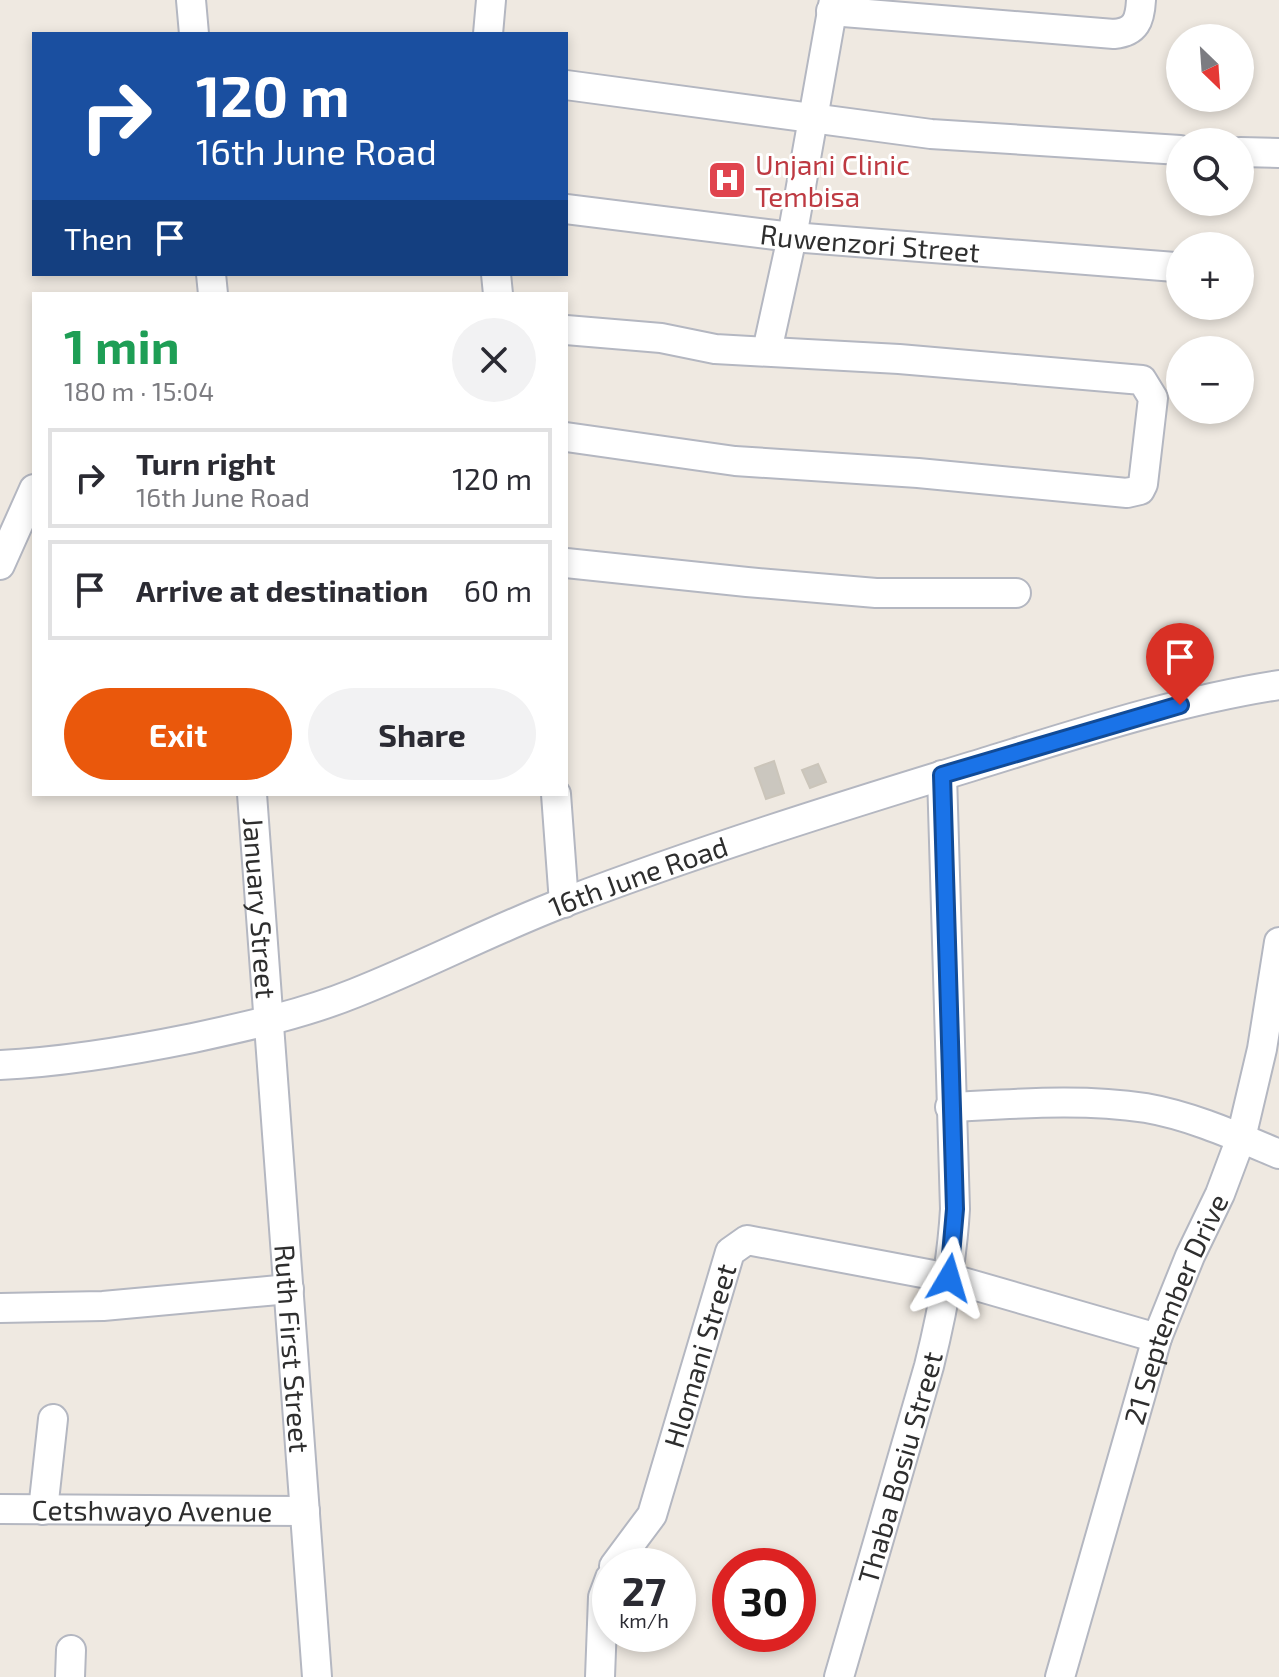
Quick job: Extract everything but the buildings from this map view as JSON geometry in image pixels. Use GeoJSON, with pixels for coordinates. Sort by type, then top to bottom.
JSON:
{"type":"FeatureCollection","features":[{"type":"Feature","properties":{"kind":"street"},"geometry":{"type":"LineString","coordinates":[[191,0],[194,32]]}},
{"type":"Feature","properties":{"kind":"street"},"geometry":{"type":"LineString","coordinates":[[488,32],[491,0]]}},
{"type":"Feature","properties":{"kind":"street"},"geometry":{"type":"LineString","coordinates":[[767,351],[792,237],[832,5],[1114,34],[1133,28],[1138,21],[1141,0]]}},
{"type":"Feature","properties":{"kind":"street"},"geometry":{"type":"LineString","coordinates":[[568,85],[811,119],[978,138],[1166,149]]}},
{"type":"Feature","properties":{"kind":"street"},"geometry":{"type":"LineString","coordinates":[[1254,152],[1279,153]]}},
{"type":"Feature","properties":{"kind":"street","name":"Ruwenzori Street"},"geometry":{"type":"LineString","coordinates":[[568,209],[792,237],[1166,266]]}},
{"type":"Feature","properties":{"kind":"street"},"geometry":{"type":"LineString","coordinates":[[568,330],[661,338],[715,349],[899,359],[1142,380],[1153,398],[1143,484],[1140,490],[1127,493],[918,473],[735,461],[568,437]]}},
{"type":"Feature","properties":{"kind":"street"},"geometry":{"type":"LineString","coordinates":[[0,565],[32,493]]}},
{"type":"Feature","properties":{"kind":"street"},"geometry":{"type":"LineString","coordinates":[[568,563],[876,593],[1016,593]]}},
{"type":"Feature","properties":{"kind":"street","name":"16th June Road"},"geometry":{"type":"LineString","coordinates":[[0,1065],[91,1057],[271,1020],[355,993],[564,903],[769,830],[1125,719],[1226,694],[1279,685]]}},
{"type":"Feature","properties":{"kind":"street","name":"Thaba Bosiu Street"},"geometry":{"type":"LineString","coordinates":[[839,1677],[911,1434],[949,1278],[955,1209],[942,775]]}},
{"type":"Feature","properties":{"kind":"street","name":"January Street"},"geometry":{"type":"LineString","coordinates":[[252,796],[271,1020]]}},
{"type":"Feature","properties":{"kind":"street"},"geometry":{"type":"LineString","coordinates":[[556,796],[564,903]]}},
{"type":"Feature","properties":{"kind":"street","name":"21 September Drive"},"geometry":{"type":"LineString","coordinates":[[1060,1677],[1157,1338],[1241,1138],[1257,1071],[1279,942]]}},
{"type":"Feature","properties":{"kind":"street","name":"Ruth First Street"},"geometry":{"type":"LineString","coordinates":[[271,1020],[317,1677]]}},
{"type":"Feature","properties":{"kind":"street"},"geometry":{"type":"LineString","coordinates":[[950,1107],[1065,1101],[1148,1109],[1185,1117],[1279,1154]]}},
{"type":"Feature","properties":{"kind":"street","name":"Hlomani Street"},"geometry":{"type":"LineString","coordinates":[[627,1548],[652,1515],[730,1252],[747,1240],[949,1278],[1157,1338]]}},
{"type":"Feature","properties":{"kind":"street"},"geometry":{"type":"LineString","coordinates":[[0,1308],[103,1306],[289,1289]]}},
{"type":"Feature","properties":{"kind":"street"},"geometry":{"type":"LineString","coordinates":[[43,1510],[53,1419]]}},
{"type":"Feature","properties":{"kind":"street","name":"Cetshwayo Avenue"},"geometry":{"type":"LineString","coordinates":[[0,1509],[305,1511]]}},
{"type":"Feature","properties":{"kind":"street"},"geometry":{"type":"LineString","coordinates":[[600,1677],[601,1652]]}},
{"type":"Feature","properties":{"kind":"place","name":"Unjani Clinic Tembisa"},"geometry":{"type":"Point","coordinates":[727,180]}},
{"type":"Feature","properties":{"kind":"route"},"geometry":{"type":"LineString","coordinates":[[949,1278],[955,1209],[942,775],[1180,705]]}}]}
